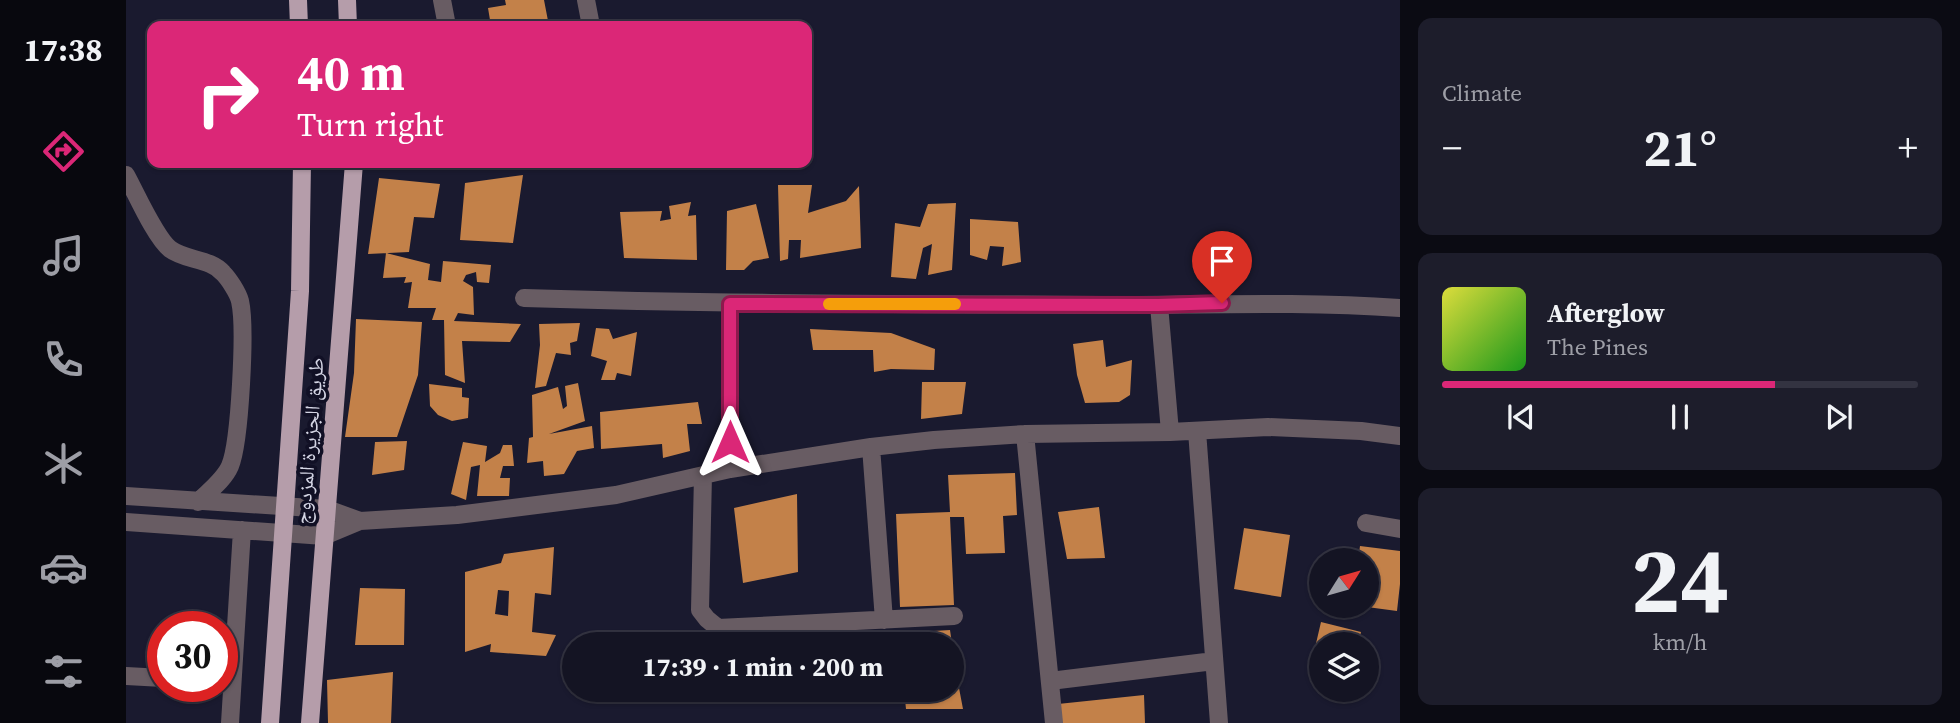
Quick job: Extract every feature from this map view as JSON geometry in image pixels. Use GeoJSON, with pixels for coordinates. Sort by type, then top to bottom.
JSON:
{"type":"FeatureCollection","features":[{"type":"Feature","properties":{"kind":"main road"},"geometry":{"type":"LineString","coordinates":[[298,0],[299,21]]}},
{"type":"Feature","properties":{"kind":"main road"},"geometry":{"type":"LineString","coordinates":[[347,0],[348,21]]}},
{"type":"Feature","properties":{"kind":"main road","name":"طريق الجزيرة المزدوج"},"geometry":{"type":"LineString","coordinates":[[270,723],[300,291],[302,168]]}},
{"type":"Feature","properties":{"kind":"main road","name":"طريق الجزيرة المزدوج"},"geometry":{"type":"LineString","coordinates":[[310,723],[354,168]]}},
{"type":"Feature","properties":{"kind":"street"},"geometry":{"type":"LineString","coordinates":[[442,0],[446,21]]}},
{"type":"Feature","properties":{"kind":"street"},"geometry":{"type":"LineString","coordinates":[[586,0],[590,21]]}},
{"type":"Feature","properties":{"kind":"street"},"geometry":{"type":"LineString","coordinates":[[126,175],[169,248],[223,272],[240,299],[243,346],[236,438],[231,464],[224,476],[198,502]]}},
{"type":"Feature","properties":{"kind":"street"},"geometry":{"type":"LineString","coordinates":[[524,298],[730,304],[1319,303],[1400,308]]}},
{"type":"Feature","properties":{"kind":"street"},"geometry":{"type":"LineString","coordinates":[[730,304],[730,469]]}},
{"type":"Feature","properties":{"kind":"street"},"geometry":{"type":"LineString","coordinates":[[1158,305],[1170,432]]}},
{"type":"Feature","properties":{"kind":"street"},"geometry":{"type":"LineString","coordinates":[[126,522],[324,536],[360,521],[457,515],[616,495],[730,469],[934,440],[1025,434],[1170,432],[1268,427],[1361,431],[1400,436]]}},
{"type":"Feature","properties":{"kind":"street"},"geometry":{"type":"LineString","coordinates":[[1197,431],[1212,600],[1219,723]]}},
{"type":"Feature","properties":{"kind":"street"},"geometry":{"type":"LineString","coordinates":[[1025,434],[1054,723]]}},
{"type":"Feature","properties":{"kind":"street"},"geometry":{"type":"LineString","coordinates":[[871,447],[884,620]]}},
{"type":"Feature","properties":{"kind":"street"},"geometry":{"type":"LineString","coordinates":[[702,475],[700,610],[706,620],[718,628],[954,616]]}},
{"type":"Feature","properties":{"kind":"street"},"geometry":{"type":"LineString","coordinates":[[126,496],[327,509],[360,521]]}},
{"type":"Feature","properties":{"kind":"street"},"geometry":{"type":"LineString","coordinates":[[1366,523],[1400,529]]}},
{"type":"Feature","properties":{"kind":"street"},"geometry":{"type":"LineString","coordinates":[[235,611],[242,530]]}},
{"type":"Feature","properties":{"kind":"street"},"geometry":{"type":"LineString","coordinates":[[1050,681],[1214,661]]}},
{"type":"Feature","properties":{"kind":"street"},"geometry":{"type":"LineString","coordinates":[[126,676],[147,677]]}},
{"type":"Feature","properties":{"kind":"street"},"geometry":{"type":"LineString","coordinates":[[229,702],[230,723]]}},
{"type":"Feature","properties":{"kind":"building"},"geometry":{"type":"Polygon","coordinates":[[[505,0],[544,0],[548,21],[490,21],[488,8],[506,5],[505,0]]]}},
{"type":"Feature","properties":{"kind":"building"},"geometry":{"type":"Polygon","coordinates":[[[523,175],[513,243],[460,240],[465,183],[523,175]]]}},
{"type":"Feature","properties":{"kind":"building"},"geometry":{"type":"Polygon","coordinates":[[[379,178],[440,184],[434,218],[414,217],[409,252],[368,254],[379,178]]]}},
{"type":"Feature","properties":{"kind":"building"},"geometry":{"type":"Polygon","coordinates":[[[778,185],[812,185],[808,213],[846,201],[859,186],[861,248],[800,258],[801,240],[789,240],[788,259],[780,261],[778,185]]]}},
{"type":"Feature","properties":{"kind":"building"},"geometry":{"type":"Polygon","coordinates":[[[691,202],[688,216],[696,215],[697,260],[624,258],[620,212],[662,211],[660,221],[671,219],[669,206],[691,202]]]}},
{"type":"Feature","properties":{"kind":"building"},"geometry":{"type":"Polygon","coordinates":[[[956,203],[952,270],[928,275],[932,244],[923,248],[916,279],[891,277],[895,223],[920,227],[928,204],[956,203]]]}},
{"type":"Feature","properties":{"kind":"building"},"geometry":{"type":"Polygon","coordinates":[[[756,204],[769,258],[753,261],[744,270],[726,270],[727,211],[756,204]]]}},
{"type":"Feature","properties":{"kind":"building"},"geometry":{"type":"Polygon","coordinates":[[[970,219],[1018,222],[1021,262],[1002,266],[1004,247],[990,246],[987,260],[970,255],[970,219]]]}},
{"type":"Feature","properties":{"kind":"building"},"geometry":{"type":"Polygon","coordinates":[[[386,253],[430,264],[428,280],[441,282],[443,261],[491,265],[489,283],[477,282],[476,272],[466,275],[463,281],[473,287],[474,315],[458,313],[454,321],[521,324],[510,342],[462,341],[465,383],[445,375],[444,320],[432,320],[436,308],[408,308],[412,282],[404,283],[406,277],[383,278],[386,253]]]}},
{"type":"Feature","properties":{"kind":"building"},"geometry":{"type":"Polygon","coordinates":[[[356,319],[422,322],[418,375],[397,437],[345,437],[354,373],[356,319]]]}},
{"type":"Feature","properties":{"kind":"building"},"geometry":{"type":"Polygon","coordinates":[[[580,323],[577,341],[570,343],[571,355],[556,353],[546,386],[535,388],[540,345],[539,324],[580,323]]]}},
{"type":"Feature","properties":{"kind":"building"},"geometry":{"type":"Polygon","coordinates":[[[596,328],[609,329],[613,339],[637,332],[631,376],[617,373],[615,380],[601,380],[607,361],[591,356],[596,328]]]}},
{"type":"Feature","properties":{"kind":"building"},"geometry":{"type":"Polygon","coordinates":[[[810,329],[891,333],[935,349],[934,370],[891,369],[874,372],[873,350],[813,350],[810,329]]]}},
{"type":"Feature","properties":{"kind":"building"},"geometry":{"type":"Polygon","coordinates":[[[1103,340],[1106,367],[1132,360],[1130,395],[1119,402],[1085,403],[1077,375],[1073,344],[1103,340]]]}},
{"type":"Feature","properties":{"kind":"building"},"geometry":{"type":"Polygon","coordinates":[[[922,382],[966,382],[962,414],[921,419],[922,382]]]}},
{"type":"Feature","properties":{"kind":"building"},"geometry":{"type":"Polygon","coordinates":[[[578,383],[585,421],[549,434],[592,426],[594,448],[577,451],[564,474],[544,476],[543,461],[527,463],[529,438],[533,437],[532,395],[558,387],[563,409],[567,406],[565,386],[578,383]]]}},
{"type":"Feature","properties":{"kind":"building"},"geometry":{"type":"Polygon","coordinates":[[[429,384],[462,388],[462,397],[469,398],[468,418],[452,421],[438,415],[430,406],[429,384]]]}},
{"type":"Feature","properties":{"kind":"building"},"geometry":{"type":"Polygon","coordinates":[[[698,402],[702,424],[687,424],[690,451],[663,458],[662,444],[601,449],[600,412],[698,402]]]}},
{"type":"Feature","properties":{"kind":"building"},"geometry":{"type":"Polygon","coordinates":[[[407,441],[404,470],[372,475],[375,442],[407,441]]]}},
{"type":"Feature","properties":{"kind":"building"},"geometry":{"type":"Polygon","coordinates":[[[463,442],[487,446],[485,462],[500,453],[503,445],[512,445],[514,466],[503,466],[500,478],[510,478],[509,496],[477,496],[480,465],[471,467],[466,500],[451,494],[463,442]]]}},
{"type":"Feature","properties":{"kind":"building"},"geometry":{"type":"Polygon","coordinates":[[[1015,473],[1017,515],[1003,516],[1005,553],[966,554],[964,517],[950,517],[954,605],[900,607],[896,514],[950,512],[948,475],[1015,473]]]}},
{"type":"Feature","properties":{"kind":"building"},"geometry":{"type":"Polygon","coordinates":[[[797,494],[798,572],[743,583],[734,508],[797,494]]]}},
{"type":"Feature","properties":{"kind":"building"},"geometry":{"type":"Polygon","coordinates":[[[1099,507],[1105,558],[1067,559],[1058,512],[1099,507]]]}},
{"type":"Feature","properties":{"kind":"building"},"geometry":{"type":"Polygon","coordinates":[[[1244,528],[1290,535],[1281,597],[1234,589],[1244,528]]]}},
{"type":"Feature","properties":{"kind":"building"},"geometry":{"type":"Polygon","coordinates":[[[554,547],[551,595],[535,593],[532,632],[556,635],[546,656],[490,652],[491,644],[465,652],[465,572],[501,563],[504,554],[554,547]],[[498,590],[495,614],[508,616],[509,591],[498,590]]]}},
{"type":"Feature","properties":{"kind":"building"},"geometry":{"type":"Polygon","coordinates":[[[1379,548],[1400,551],[1397,611],[1379,609],[1379,548]]]}},
{"type":"Feature","properties":{"kind":"building"},"geometry":{"type":"Polygon","coordinates":[[[360,588],[405,589],[404,645],[355,645],[360,588]]]}},
{"type":"Feature","properties":{"kind":"building"},"geometry":{"type":"Polygon","coordinates":[[[1321,622],[1361,632],[1319,632],[1321,622]]]}},
{"type":"Feature","properties":{"kind":"building"},"geometry":{"type":"Polygon","coordinates":[[[950,630],[950,632],[917,632],[950,630]]]}},
{"type":"Feature","properties":{"kind":"building"},"geometry":{"type":"Polygon","coordinates":[[[393,672],[391,723],[328,723],[327,680],[393,672]]]}},
{"type":"Feature","properties":{"kind":"building"},"geometry":{"type":"Polygon","coordinates":[[[1144,695],[1145,723],[1060,723],[1058,704],[1144,695]]]}},
{"type":"Feature","properties":{"kind":"building"},"geometry":{"type":"Polygon","coordinates":[[[905,702],[962,702],[963,709],[906,709],[905,702]]]}},
{"type":"Feature","properties":{"kind":"slow traffic"},"geometry":{"type":"LineString","coordinates":[[829,304],[955,304]]}},
{"type":"Feature","properties":{"kind":"route"},"geometry":{"type":"LineString","coordinates":[[730,442],[730,304],[1222,303]]}}]}
